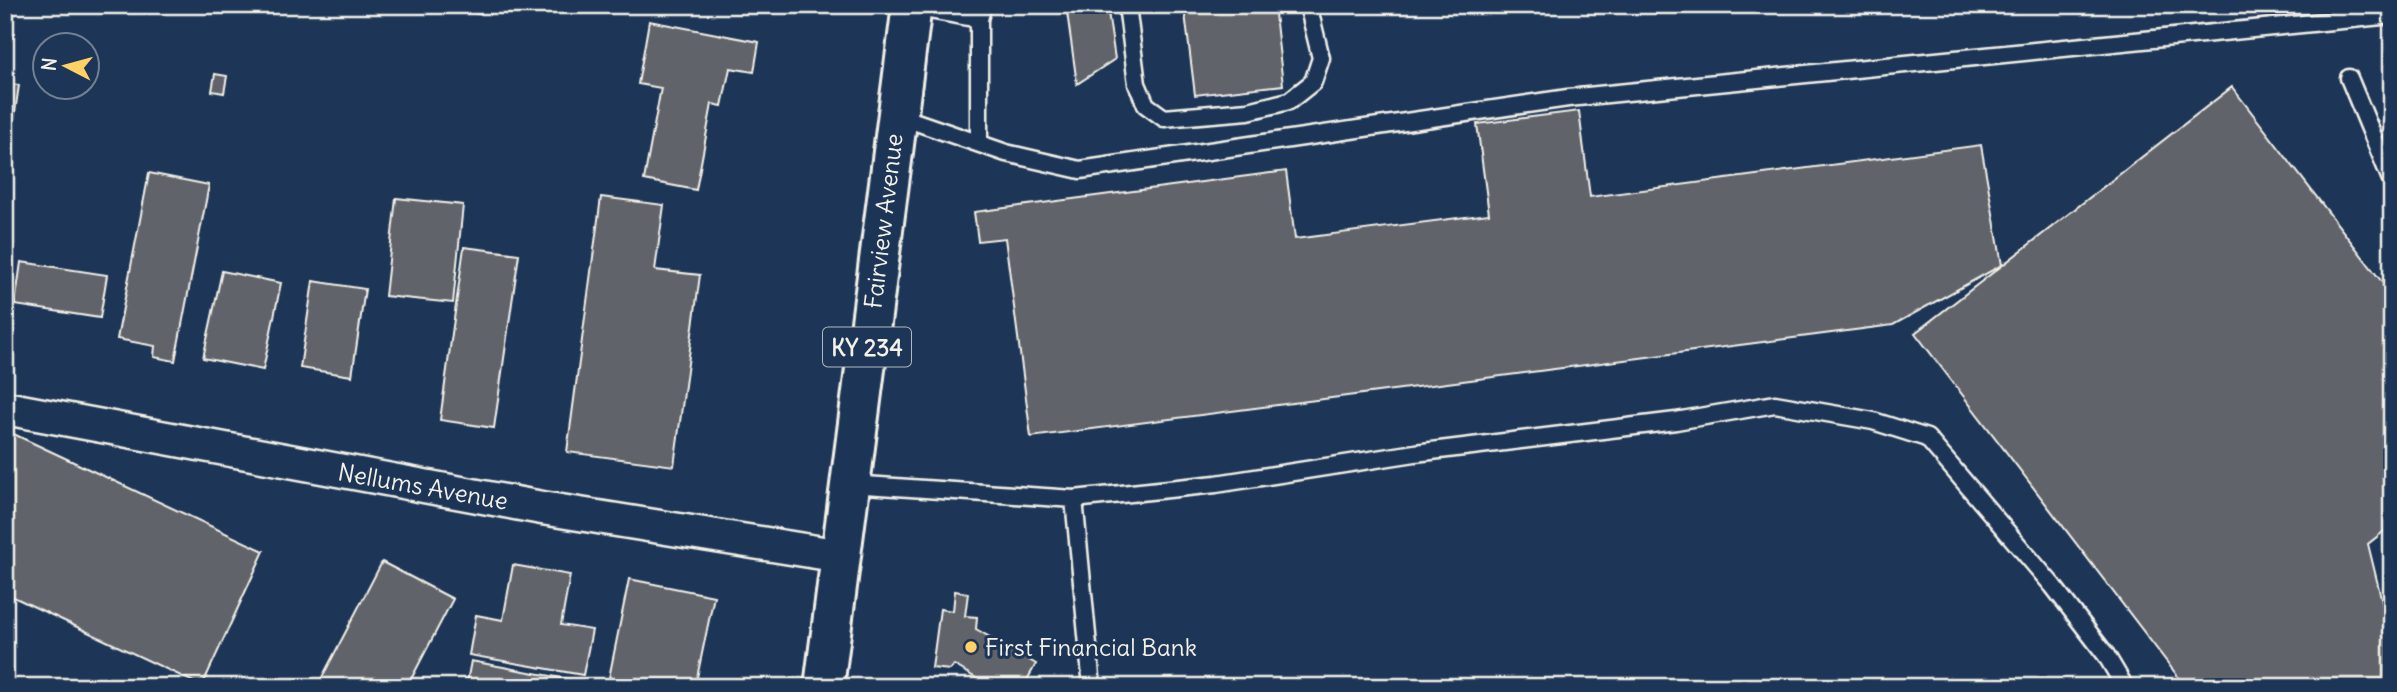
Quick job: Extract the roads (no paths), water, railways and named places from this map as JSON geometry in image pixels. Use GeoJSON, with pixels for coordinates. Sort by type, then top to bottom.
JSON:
{"type":"FeatureCollection","features":[{"type":"Feature","properties":{"kind":"main road","name":"Fairview Avenue"},"geometry":{"type":"LineString","coordinates":[[824,687],[912,6]]}},
{"type":"Feature","properties":{"kind":"street","name":"Nellums Avenue"},"geometry":{"type":"LineString","coordinates":[[5,408],[542,508],[841,556]]}},
{"type":"Feature","properties":{"kind":"lane"},"geometry":{"type":"LineString","coordinates":[[1127,5],[1137,84],[1146,105],[1164,118],[1248,111],[1289,101],[1313,82],[1321,58],[1308,5]]}},
{"type":"Feature","properties":{"kind":"lane"},"geometry":{"type":"LineString","coordinates":[[912,6],[981,12],[979,143]]}},
{"type":"Feature","properties":{"kind":"lane"},"geometry":{"type":"LineString","coordinates":[[896,115],[979,143],[1080,170],[1568,98],[2392,15]]}},
{"type":"Feature","properties":{"kind":"lane"},"geometry":{"type":"LineString","coordinates":[[2349,78],[2392,182]]}},
{"type":"Feature","properties":{"kind":"lane"},"geometry":{"type":"LineString","coordinates":[[850,485],[1074,499],[1216,484],[1415,453],[1676,421],[1775,404],[1873,421],[1927,438],[2053,586],[2106,655],[2125,687]]}},
{"type":"Feature","properties":{"kind":"lane"},"geometry":{"type":"LineString","coordinates":[[1074,499],[1092,687]]}},
{"type":"Feature","properties":{"kind":"place","name":"First Financial Bank"},"geometry":{"type":"Point","coordinates":[971,647]}}]}
